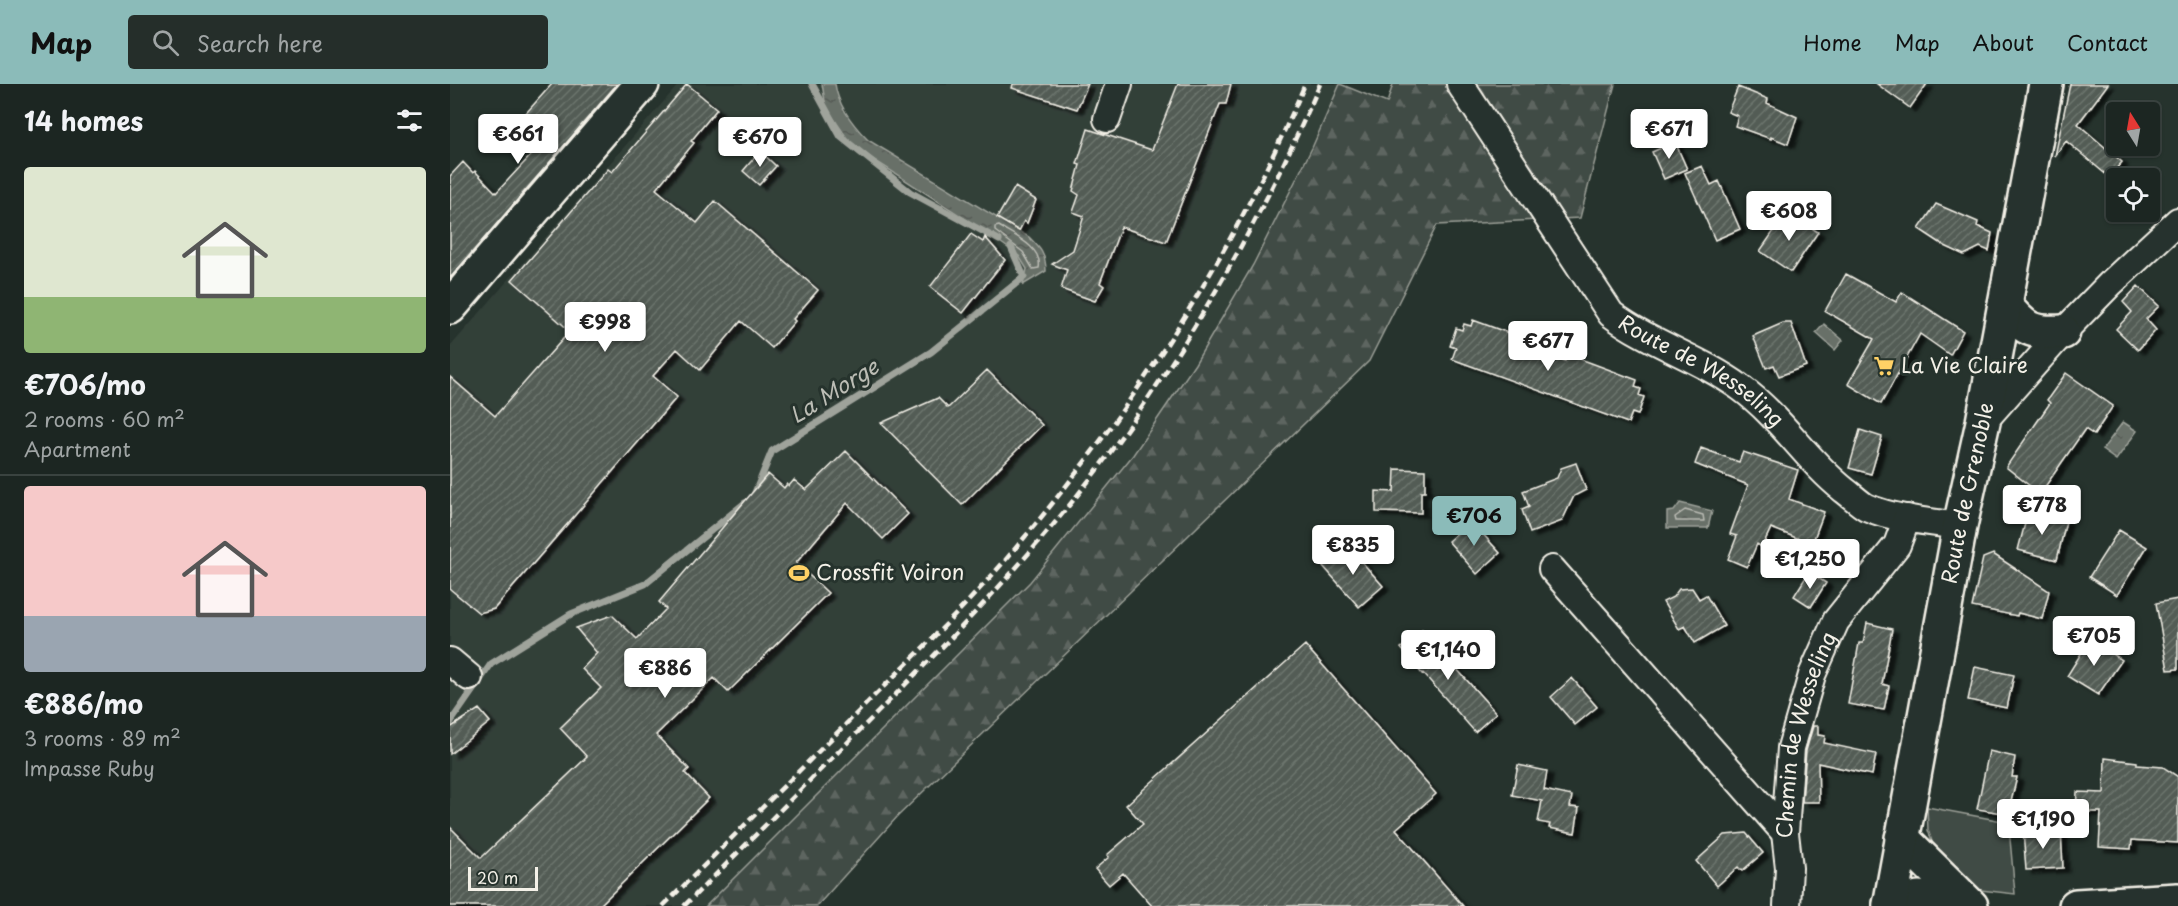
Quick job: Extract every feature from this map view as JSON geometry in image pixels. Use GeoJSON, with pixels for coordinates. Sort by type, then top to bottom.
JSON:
{"type":"FeatureCollection","features":[{"type":"Feature","properties":{"kind":"main road"},"geometry":{"type":"LineString","coordinates":[[450,307],[642,84]]}},
{"type":"Feature","properties":{"kind":"main road","name":"Route de Grenoble"},"geometry":{"type":"LineString","coordinates":[[1890,905],[1960,526],[1997,351],[2046,84]]}},
{"type":"Feature","properties":{"kind":"main road"},"geometry":{"type":"LineString","coordinates":[[2005,305],[2019,322],[2031,331],[2059,337]]}},
{"type":"Feature","properties":{"kind":"main road"},"geometry":{"type":"LineString","coordinates":[[1997,351],[2059,337]]}},
{"type":"Feature","properties":{"kind":"main road"},"geometry":{"type":"LineString","coordinates":[[1902,838],[1971,906]]}},
{"type":"Feature","properties":{"kind":"main road"},"geometry":{"type":"LineString","coordinates":[[1890,905],[1919,898],[1971,906]]}},
{"type":"Feature","properties":{"kind":"main road"},"geometry":{"type":"LineString","coordinates":[[2076,906],[2178,900]]}},
{"type":"Feature","properties":{"kind":"street"},"geometry":{"type":"LineString","coordinates":[[1107,119],[1119,84]]}},
{"type":"Feature","properties":{"kind":"street","name":"Route de Wesseling"},"geometry":{"type":"LineString","coordinates":[[1460,84],[1611,314],[1631,330],[1701,363],[1741,388],[1774,417],[1824,475],[1865,506],[1907,518],[1960,526]]}},
{"type":"Feature","properties":{"kind":"street"},"geometry":{"type":"LineString","coordinates":[[1983,422],[2111,282],[2178,221]]}},
{"type":"Feature","properties":{"kind":"street","name":"Chemin de Wesseling"},"geometry":{"type":"LineString","coordinates":[[1787,906],[1789,868],[1785,833],[1791,748],[1812,675],[1836,621],[1897,545],[1907,518]]}},
{"type":"Feature","properties":{"kind":"street"},"geometry":{"type":"LineString","coordinates":[[1552,569],[1785,833]]}},
{"type":"Feature","properties":{"kind":"street"},"geometry":{"type":"LineString","coordinates":[[450,661],[469,678]]}},
{"type":"Feature","properties":{"kind":"shaded area"},"geometry":{"type":"Polygon","coordinates":[[[679,84],[1340,84],[1312,148],[1253,265],[1195,364],[1133,455],[1030,582],[706,906],[450,906],[450,347],[679,84]]]}},
{"type":"Feature","properties":{"kind":"green space"},"geometry":{"type":"Polygon","coordinates":[[[1340,84],[1387,103],[1393,84],[1615,84],[1580,218],[1437,225],[1369,361],[898,816],[817,906],[706,906],[1030,582],[1133,455],[1195,364],[1253,265],[1312,148],[1340,84]]]}},
{"type":"Feature","properties":{"kind":"green space"},"geometry":{"type":"Polygon","coordinates":[[[1927,807],[2002,821],[2009,828],[2015,894],[1972,889],[1935,850],[1928,830],[1927,807]]]}},
{"type":"Feature","properties":{"kind":"water"},"geometry":{"type":"Polygon","coordinates":[[[822,84],[835,84],[839,100],[847,115],[868,140],[1029,237],[1042,252],[1046,271],[1023,285],[1027,269],[1019,256],[849,141],[826,107],[822,84]]]}},
{"type":"Feature","properties":{"kind":"water"},"geometry":{"type":"Polygon","coordinates":[[[1824,324],[1843,340],[1835,350],[1816,333],[1824,324]]]}},
{"type":"Feature","properties":{"kind":"water"},"geometry":{"type":"Polygon","coordinates":[[[2123,422],[2137,431],[2116,460],[2102,450],[2123,422]]]}},
{"type":"Feature","properties":{"kind":"water"},"geometry":{"type":"Polygon","coordinates":[[[1680,503],[1712,511],[1708,528],[1667,528],[1667,512],[1674,511],[1680,503]]]}},
{"type":"Feature","properties":{"kind":"building"},"geometry":{"type":"Polygon","coordinates":[[[552,84],[617,84],[450,278],[450,176],[463,162],[496,193],[534,152],[511,130],[552,84]]]}},
{"type":"Feature","properties":{"kind":"building"},"geometry":{"type":"Polygon","coordinates":[[[687,84],[717,109],[691,141],[694,143],[656,189],[697,223],[715,201],[818,290],[772,348],[741,321],[700,370],[677,349],[653,376],[677,397],[494,609],[479,613],[450,589],[450,377],[495,416],[570,331],[512,280],[608,169],[612,172],[687,84]]]}},
{"type":"Feature","properties":{"kind":"building"},"geometry":{"type":"Polygon","coordinates":[[[1013,84],[1088,84],[1077,109],[1012,88],[1013,84]]]}},
{"type":"Feature","properties":{"kind":"building"},"geometry":{"type":"Polygon","coordinates":[[[1178,84],[1231,84],[1226,104],[1220,104],[1166,242],[1121,227],[1100,283],[1104,286],[1095,301],[1061,289],[1067,270],[1052,264],[1073,250],[1084,216],[1073,212],[1079,195],[1073,191],[1080,165],[1077,164],[1088,129],[1152,150],[1178,84]]]}},
{"type":"Feature","properties":{"kind":"building"},"geometry":{"type":"Polygon","coordinates":[[[1877,84],[1927,84],[1910,108],[1877,84]]]}},
{"type":"Feature","properties":{"kind":"building"},"geometry":{"type":"Polygon","coordinates":[[[2070,84],[2108,84],[2078,124],[2106,148],[2106,156],[2115,156],[2122,162],[2117,168],[2106,168],[2106,174],[2066,141],[2055,156],[2070,84]]]}},
{"type":"Feature","properties":{"kind":"building"},"geometry":{"type":"Polygon","coordinates":[[[1738,87],[1768,99],[1767,103],[1797,117],[1788,144],[1735,126],[1738,116],[1728,112],[1738,87]]]}},
{"type":"Feature","properties":{"kind":"building"},"geometry":{"type":"Polygon","coordinates":[[[1675,142],[1687,169],[1664,179],[1652,152],[1675,142]]]}},
{"type":"Feature","properties":{"kind":"building"},"geometry":{"type":"Polygon","coordinates":[[[760,151],[776,166],[759,185],[743,171],[760,151]]]}},
{"type":"Feature","properties":{"kind":"building"},"geometry":{"type":"Polygon","coordinates":[[[1702,166],[1711,185],[1719,181],[1740,229],[1715,240],[1685,173],[1702,166]]]}},
{"type":"Feature","properties":{"kind":"building"},"geometry":{"type":"Polygon","coordinates":[[[1015,187],[1036,200],[1027,223],[1024,221],[1019,231],[997,218],[1015,187]]]}},
{"type":"Feature","properties":{"kind":"building"},"geometry":{"type":"Polygon","coordinates":[[[1936,204],[1978,222],[1977,226],[1992,233],[1989,251],[1980,247],[1964,255],[1919,229],[1936,204]]]}},
{"type":"Feature","properties":{"kind":"building"},"geometry":{"type":"Polygon","coordinates":[[[1785,215],[1792,215],[1818,232],[1791,272],[1760,251],[1785,215]]]}},
{"type":"Feature","properties":{"kind":"building"},"geometry":{"type":"Polygon","coordinates":[[[971,234],[983,242],[985,237],[1005,260],[963,313],[930,287],[971,234]]]}},
{"type":"Feature","properties":{"kind":"building"},"geometry":{"type":"Polygon","coordinates":[[[1846,274],[1896,302],[1902,292],[1963,331],[1950,355],[1920,334],[1881,404],[1848,384],[1874,339],[1825,311],[1846,274]]]}},
{"type":"Feature","properties":{"kind":"building"},"geometry":{"type":"Polygon","coordinates":[[[2138,286],[2159,306],[2146,319],[2156,330],[2138,350],[2116,329],[2132,312],[2123,302],[2138,286]]]}},
{"type":"Feature","properties":{"kind":"building"},"geometry":{"type":"Polygon","coordinates":[[[1473,320],[1522,338],[1520,345],[1527,347],[1526,350],[1565,361],[1567,354],[1637,380],[1635,387],[1641,389],[1639,395],[1644,397],[1638,415],[1632,413],[1628,423],[1452,359],[1456,348],[1450,346],[1456,328],[1462,330],[1464,324],[1471,326],[1473,320]]]}},
{"type":"Feature","properties":{"kind":"building"},"geometry":{"type":"Polygon","coordinates":[[[1783,323],[1791,323],[1806,366],[1779,376],[1774,365],[1766,368],[1753,336],[1783,323]]]}},
{"type":"Feature","properties":{"kind":"building"},"geometry":{"type":"Polygon","coordinates":[[[987,370],[1042,425],[962,505],[881,423],[938,398],[948,408],[987,370]]]}},
{"type":"Feature","properties":{"kind":"building"},"geometry":{"type":"Polygon","coordinates":[[[2066,373],[2113,406],[2094,435],[2085,429],[2040,494],[2006,467],[2050,403],[2047,400],[2066,373]]]}},
{"type":"Feature","properties":{"kind":"building"},"geometry":{"type":"Polygon","coordinates":[[[1860,430],[1882,437],[1871,474],[1849,468],[1860,430]]]}},
{"type":"Feature","properties":{"kind":"building"},"geometry":{"type":"Polygon","coordinates":[[[1701,448],[1739,462],[1743,452],[1798,470],[1789,499],[1824,512],[1812,544],[1771,528],[1762,547],[1757,544],[1747,567],[1728,559],[1737,536],[1730,534],[1748,485],[1695,464],[1701,448]]]}},
{"type":"Feature","properties":{"kind":"building"},"geometry":{"type":"Polygon","coordinates":[[[846,451],[908,514],[883,539],[847,503],[796,563],[828,593],[728,692],[714,678],[656,735],[689,769],[685,773],[709,798],[599,906],[450,906],[450,827],[481,858],[587,757],[560,728],[601,688],[582,669],[597,653],[576,628],[612,615],[637,639],[666,609],[659,602],[768,474],[784,488],[794,480],[806,490],[846,451]]]}},
{"type":"Feature","properties":{"kind":"building"},"geometry":{"type":"Polygon","coordinates":[[[1576,463],[1586,490],[1574,496],[1562,521],[1530,533],[1522,510],[1529,507],[1523,491],[1557,478],[1561,468],[1576,463]]]}},
{"type":"Feature","properties":{"kind":"building"},"geometry":{"type":"Polygon","coordinates":[[[1395,469],[1425,470],[1425,492],[1421,492],[1421,513],[1376,512],[1376,491],[1394,492],[1395,469]]]}},
{"type":"Feature","properties":{"kind":"building"},"geometry":{"type":"Polygon","coordinates":[[[2028,512],[2066,521],[2057,560],[2018,550],[2028,512]]]}},
{"type":"Feature","properties":{"kind":"building"},"geometry":{"type":"Polygon","coordinates":[[[1471,521],[1500,553],[1477,574],[1448,541],[1471,521]]]}},
{"type":"Feature","properties":{"kind":"building"},"geometry":{"type":"Polygon","coordinates":[[[2119,530],[2147,547],[2117,595],[2089,577],[2119,530]]]}},
{"type":"Feature","properties":{"kind":"building"},"geometry":{"type":"Polygon","coordinates":[[[1347,545],[1383,586],[1359,607],[1323,566],[1347,545]]]}},
{"type":"Feature","properties":{"kind":"building"},"geometry":{"type":"Polygon","coordinates":[[[1993,554],[2049,591],[2042,619],[2018,613],[2017,616],[1972,607],[1983,558],[1993,554]]]}},
{"type":"Feature","properties":{"kind":"building"},"geometry":{"type":"Polygon","coordinates":[[[1809,572],[1826,583],[1811,607],[1794,596],[1809,572]]]}},
{"type":"Feature","properties":{"kind":"building"},"geometry":{"type":"Polygon","coordinates":[[[1692,588],[1699,599],[1706,595],[1724,626],[1695,643],[1685,626],[1679,629],[1663,602],[1673,597],[1679,589],[1692,588]]]}},
{"type":"Feature","properties":{"kind":"building"},"geometry":{"type":"Polygon","coordinates":[[[2178,599],[2178,669],[2168,670],[2156,603],[2178,599]]]}},
{"type":"Feature","properties":{"kind":"building"},"geometry":{"type":"Polygon","coordinates":[[[1867,623],[1892,629],[1882,684],[1889,686],[1884,710],[1848,704],[1859,643],[1863,643],[1867,623]]]}},
{"type":"Feature","properties":{"kind":"building"},"geometry":{"type":"Polygon","coordinates":[[[1422,630],[1496,713],[1475,732],[1401,648],[1422,630]]]}},
{"type":"Feature","properties":{"kind":"building"},"geometry":{"type":"Polygon","coordinates":[[[2090,639],[2122,660],[2098,695],[2067,676],[2090,639]]]}},
{"type":"Feature","properties":{"kind":"building"},"geometry":{"type":"Polygon","coordinates":[[[1305,645],[1436,794],[1396,829],[1463,906],[1152,906],[1123,873],[1109,885],[1095,869],[1109,857],[1107,855],[1143,824],[1126,805],[1305,645]]]}},
{"type":"Feature","properties":{"kind":"building"},"geometry":{"type":"Polygon","coordinates":[[[1975,667],[2014,675],[2007,708],[1968,700],[1975,667]]]}},
{"type":"Feature","properties":{"kind":"building"},"geometry":{"type":"Polygon","coordinates":[[[1572,678],[1597,707],[1575,725],[1551,697],[1572,678]]]}},
{"type":"Feature","properties":{"kind":"building"},"geometry":{"type":"Polygon","coordinates":[[[479,709],[490,722],[450,754],[450,728],[479,709]]]}},
{"type":"Feature","properties":{"kind":"building"},"geometry":{"type":"Polygon","coordinates":[[[1813,726],[1818,726],[1818,735],[1825,736],[1824,743],[1876,754],[1872,775],[1818,763],[1819,802],[1802,802],[1806,751],[1813,726]]]}},
{"type":"Feature","properties":{"kind":"building"},"geometry":{"type":"Polygon","coordinates":[[[1989,751],[2015,757],[2012,777],[2017,777],[2008,814],[1977,809],[1989,751]]]}},
{"type":"Feature","properties":{"kind":"building"},"geometry":{"type":"Polygon","coordinates":[[[2105,758],[2137,762],[2137,765],[2163,767],[2178,777],[2178,843],[2132,840],[2131,849],[2099,847],[2101,812],[2076,812],[2077,792],[2104,793],[2105,758]]]}},
{"type":"Feature","properties":{"kind":"building"},"geometry":{"type":"Polygon","coordinates":[[[1518,765],[1547,771],[1544,790],[1572,796],[1570,807],[1579,808],[1575,833],[1549,828],[1550,824],[1538,822],[1542,801],[1512,795],[1518,765]]]}},
{"type":"Feature","properties":{"kind":"building"},"geometry":{"type":"Polygon","coordinates":[[[2061,830],[2063,868],[2026,870],[2023,831],[2061,830]]]}},
{"type":"Feature","properties":{"kind":"building"},"geometry":{"type":"Polygon","coordinates":[[[1746,833],[1763,853],[1742,871],[1738,867],[1717,886],[1696,861],[1725,835],[1746,833]]]}},
{"type":"Feature","properties":{"kind":"waterway","name":"La Morge"},"geometry":{"type":"LineString","coordinates":[[812,84],[841,137],[910,192],[999,240]]}},
{"type":"Feature","properties":{"kind":"waterway","name":"La Morge"},"geometry":{"type":"LineString","coordinates":[[754,495],[772,451],[931,352],[1024,277],[1011,247]]}},
{"type":"Feature","properties":{"kind":"waterway","name":"La Morge"},"geometry":{"type":"LineString","coordinates":[[450,723],[491,664],[571,614],[645,584],[745,503]]}},
{"type":"Feature","properties":{"kind":"railway"},"geometry":{"type":"LineString","coordinates":[[663,906],[948,622],[1002,564],[1062,491],[1142,382],[1214,267],[1247,207],[1305,84]]}},
{"type":"Feature","properties":{"kind":"railway"},"geometry":{"type":"LineString","coordinates":[[684,906],[959,629],[1038,543],[1087,483],[1154,389],[1216,291],[1271,189],[1320,84]]}},
{"type":"Feature","properties":{"kind":"place","name":"La Vie Claire"},"geometry":{"type":"Point","coordinates":[1884,366]}},
{"type":"Feature","properties":{"kind":"place","name":"Crossfit Voiron"},"geometry":{"type":"Point","coordinates":[799,573]}}]}
